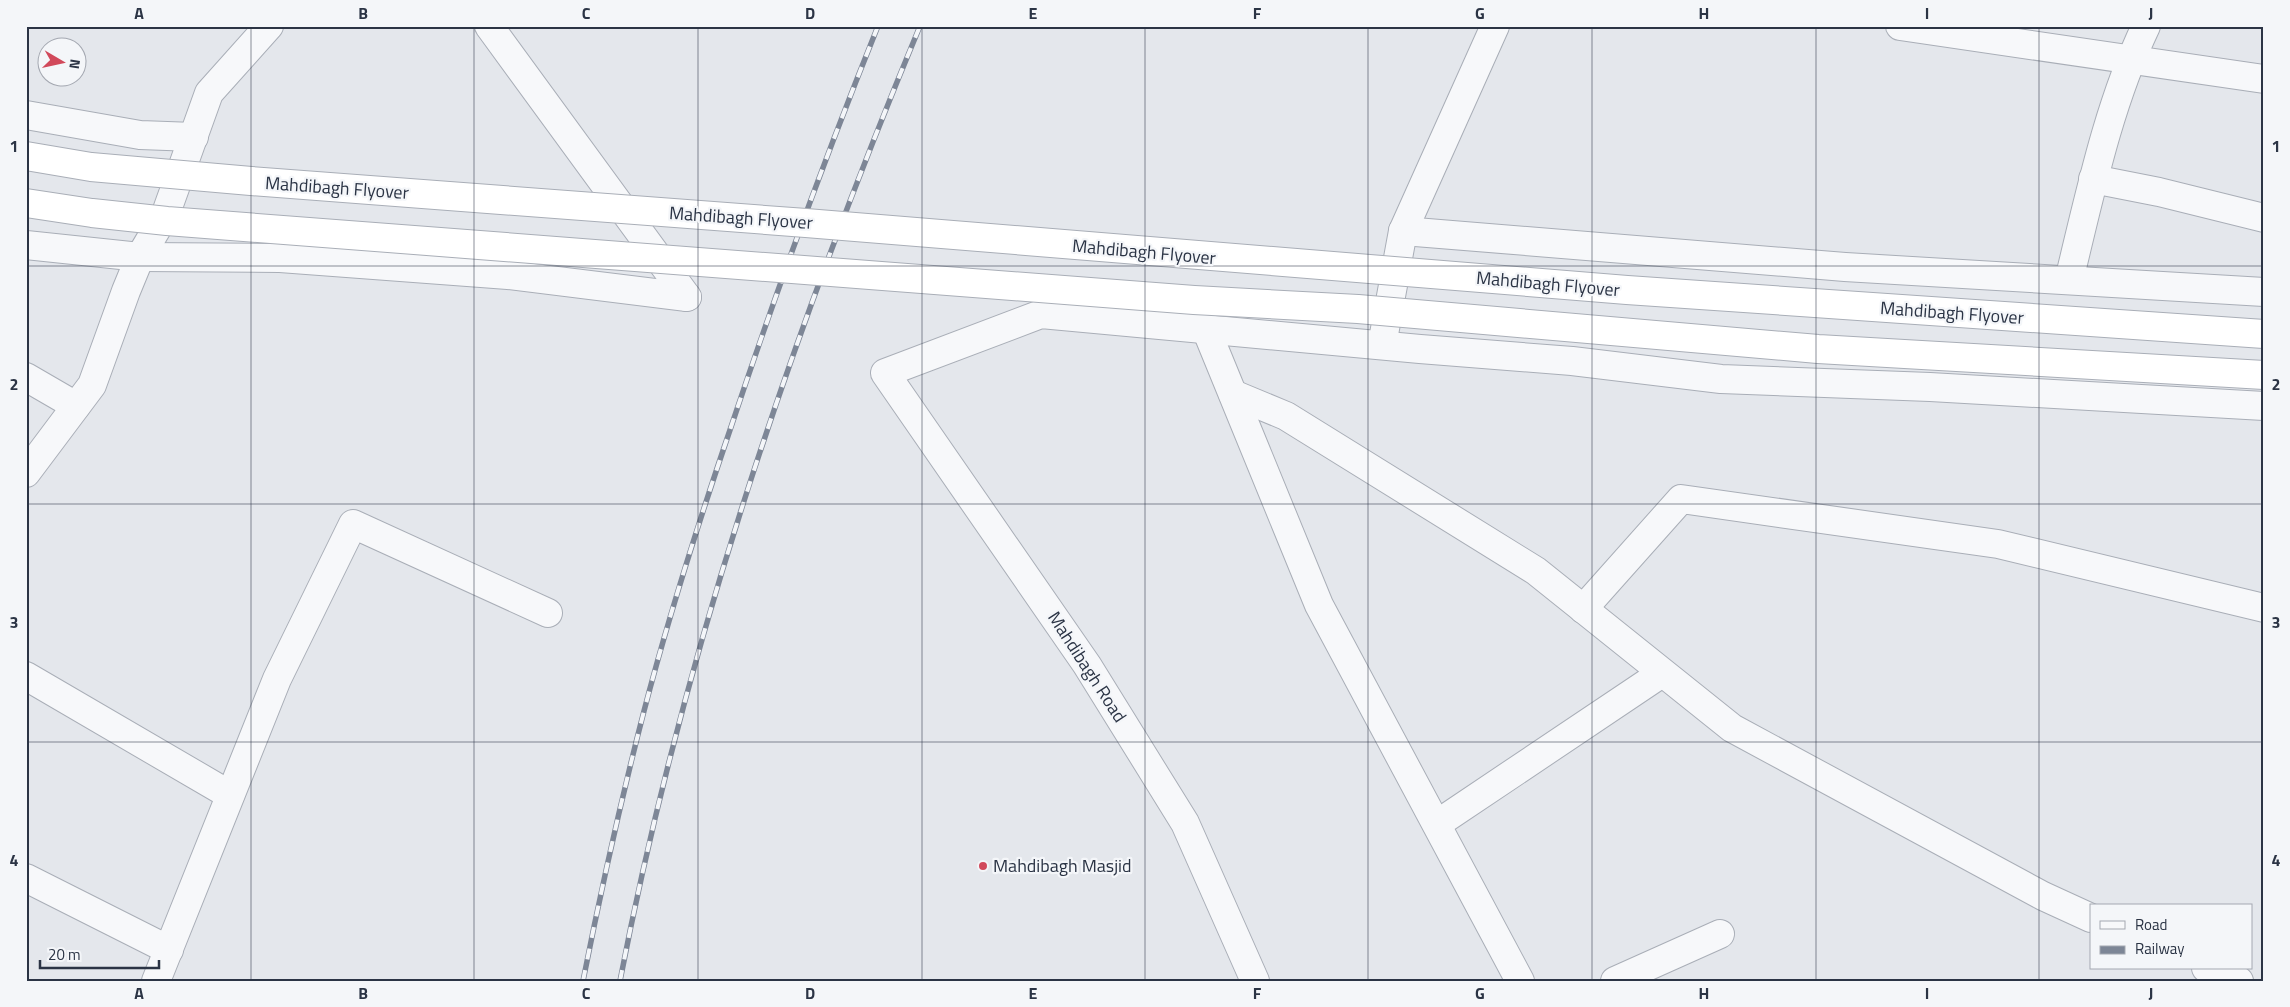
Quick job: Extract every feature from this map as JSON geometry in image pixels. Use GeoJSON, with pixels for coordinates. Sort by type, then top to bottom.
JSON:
{"type":"FeatureCollection","features":[{"type":"Feature","properties":{"kind":"main road","name":"Mahdibagh Flyover"},"geometry":{"type":"LineString","coordinates":[[26,156],[91,167],[251,181],[806,223],[1627,290],[2264,334]]}},
{"type":"Feature","properties":{"kind":"main road"},"geometry":{"type":"LineString","coordinates":[[26,203],[92,213],[167,221],[1194,300],[1358,309],[1818,349],[2264,375]]}},
{"type":"Feature","properties":{"kind":"street"},"geometry":{"type":"LineString","coordinates":[[26,473],[92,385],[140,257],[166,213],[209,93],[269,26]]}},
{"type":"Feature","properties":{"kind":"street"},"geometry":{"type":"LineString","coordinates":[[26,245],[140,257],[280,258],[508,275],[686,297],[489,26]]}},
{"type":"Feature","properties":{"kind":"street"},"geometry":{"type":"LineString","coordinates":[[1382,346],[1402,231],[1495,26]]}},
{"type":"Feature","properties":{"kind":"street"},"geometry":{"type":"LineString","coordinates":[[1900,26],[2264,78]]}},
{"type":"Feature","properties":{"kind":"street"},"geometry":{"type":"LineString","coordinates":[[2069,280],[2093,180],[2131,58],[2146,26]]}},
{"type":"Feature","properties":{"kind":"street"},"geometry":{"type":"LineString","coordinates":[[26,115],[140,135],[194,137]]}},
{"type":"Feature","properties":{"kind":"street"},"geometry":{"type":"LineString","coordinates":[[2093,180],[2159,192],[2264,218]]}},
{"type":"Feature","properties":{"kind":"street"},"geometry":{"type":"LineString","coordinates":[[1402,231],[1844,267],[2264,292]]}},
{"type":"Feature","properties":{"kind":"street","name":"Mahdibagh Road"},"geometry":{"type":"LineString","coordinates":[[1206,329],[1041,314],[885,373],[1087,665],[1185,823],[1255,981]]}},
{"type":"Feature","properties":{"kind":"street"},"geometry":{"type":"LineString","coordinates":[[1520,981],[1319,605],[1206,329],[1382,346],[1572,361],[1721,379],[1969,389],[2264,406]]}},
{"type":"Feature","properties":{"kind":"street"},"geometry":{"type":"LineString","coordinates":[[26,376],[76,406]]}},
{"type":"Feature","properties":{"kind":"street"},"geometry":{"type":"LineString","coordinates":[[1233,394],[1286,416],[1536,571],[1732,728],[2043,896],[2090,918]]}},
{"type":"Feature","properties":{"kind":"street"},"geometry":{"type":"LineString","coordinates":[[1583,609],[1681,499],[1998,544],[2264,608]]}},
{"type":"Feature","properties":{"kind":"street"},"geometry":{"type":"LineString","coordinates":[[156,981],[276,679],[353,524],[548,613]]}},
{"type":"Feature","properties":{"kind":"street"},"geometry":{"type":"LineString","coordinates":[[1437,824],[1662,673]]}},
{"type":"Feature","properties":{"kind":"street"},"geometry":{"type":"LineString","coordinates":[[26,676],[230,795]]}},
{"type":"Feature","properties":{"kind":"street"},"geometry":{"type":"LineString","coordinates":[[26,878],[169,950]]}},
{"type":"Feature","properties":{"kind":"street"},"geometry":{"type":"LineString","coordinates":[[1615,981],[1720,934]]}},
{"type":"Feature","properties":{"kind":"street"},"geometry":{"type":"LineString","coordinates":[[2211,970],[2238,981]]}},
{"type":"Feature","properties":{"kind":"railway"},"geometry":{"type":"LineString","coordinates":[[583,981],[636,744],[685,568],[783,276],[878,26]]}},
{"type":"Feature","properties":{"kind":"railway"},"geometry":{"type":"LineString","coordinates":[[620,981],[646,858],[675,737],[709,616],[746,496],[785,377],[828,259],[920,26]]}},
{"type":"Feature","properties":{"kind":"place","name":"Mahdibagh Masjid"},"geometry":{"type":"Point","coordinates":[983,866]}}]}
